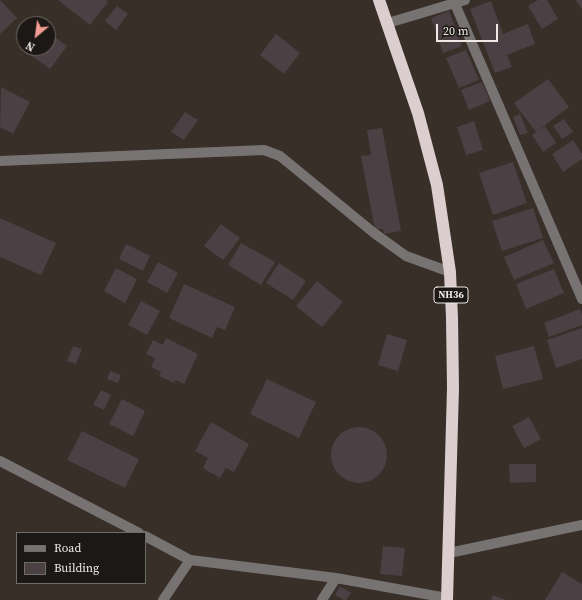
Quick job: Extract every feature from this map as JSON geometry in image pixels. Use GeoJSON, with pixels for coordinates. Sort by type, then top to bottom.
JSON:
{"type":"FeatureCollection","features":[{"type":"Feature","properties":{"kind":"highway","name":"NH36"},"geometry":{"type":"LineString","coordinates":[[379,0],[418,113],[437,185],[450,272],[453,388],[447,599]]}},
{"type":"Feature","properties":{"kind":"street"},"geometry":{"type":"LineString","coordinates":[[388,23],[465,0]]}},
{"type":"Feature","properties":{"kind":"street"},"geometry":{"type":"LineString","coordinates":[[455,4],[582,299]]}},
{"type":"Feature","properties":{"kind":"street"},"geometry":{"type":"LineString","coordinates":[[0,162],[264,150],[280,156],[374,233],[406,256],[450,272]]}},
{"type":"Feature","properties":{"kind":"street"},"geometry":{"type":"LineString","coordinates":[[0,461],[137,532]]}},
{"type":"Feature","properties":{"kind":"street"},"geometry":{"type":"LineString","coordinates":[[449,553],[582,525]]}},
{"type":"Feature","properties":{"kind":"street"},"geometry":{"type":"LineString","coordinates":[[146,537],[190,560],[336,578],[447,599]]}},
{"type":"Feature","properties":{"kind":"street"},"geometry":{"type":"LineString","coordinates":[[163,600],[190,560]]}},
{"type":"Feature","properties":{"kind":"street"},"geometry":{"type":"LineString","coordinates":[[322,600],[336,578]]}},
{"type":"Feature","properties":{"kind":"building"},"geometry":{"type":"Polygon","coordinates":[[[0,0],[16,17],[16,19],[0,34],[0,0]]]}},
{"type":"Feature","properties":{"kind":"building"},"geometry":{"type":"Polygon","coordinates":[[[58,0],[106,0],[108,2],[90,25],[58,0]]]}},
{"type":"Feature","properties":{"kind":"building"},"geometry":{"type":"Polygon","coordinates":[[[538,0],[547,0],[558,19],[542,29],[528,6],[538,0]]]}},
{"type":"Feature","properties":{"kind":"building"},"geometry":{"type":"Polygon","coordinates":[[[575,0],[582,0],[582,9],[575,0]]]}},
{"type":"Feature","properties":{"kind":"building"},"geometry":{"type":"Polygon","coordinates":[[[491,1],[503,34],[528,24],[535,44],[507,55],[512,67],[495,73],[470,9],[491,1]]]}},
{"type":"Feature","properties":{"kind":"building"},"geometry":{"type":"Polygon","coordinates":[[[117,6],[128,14],[116,30],[105,21],[117,6]]]}},
{"type":"Feature","properties":{"kind":"building"},"geometry":{"type":"Polygon","coordinates":[[[449,11],[462,46],[443,53],[431,18],[449,11]]]}},
{"type":"Feature","properties":{"kind":"building"},"geometry":{"type":"Polygon","coordinates":[[[276,34],[300,53],[284,74],[260,55],[276,34]]]}},
{"type":"Feature","properties":{"kind":"building"},"geometry":{"type":"Polygon","coordinates":[[[56,38],[67,46],[50,69],[32,56],[56,56],[56,38]]]}},
{"type":"Feature","properties":{"kind":"building"},"geometry":{"type":"Polygon","coordinates":[[[466,50],[479,80],[459,88],[446,58],[466,50]]]}},
{"type":"Feature","properties":{"kind":"building"},"geometry":{"type":"Polygon","coordinates":[[[548,79],[569,107],[536,132],[514,103],[548,79]]]}},
{"type":"Feature","properties":{"kind":"building"},"geometry":{"type":"Polygon","coordinates":[[[482,82],[490,101],[469,110],[461,90],[482,82]]]}},
{"type":"Feature","properties":{"kind":"building"},"geometry":{"type":"Polygon","coordinates":[[[1,87],[30,102],[13,134],[0,127],[1,87]]]}},
{"type":"Feature","properties":{"kind":"building"},"geometry":{"type":"Polygon","coordinates":[[[185,112],[198,120],[184,140],[171,132],[185,112]]]}},
{"type":"Feature","properties":{"kind":"building"},"geometry":{"type":"Polygon","coordinates":[[[520,114],[528,133],[520,135],[513,117],[520,114]]]}},
{"type":"Feature","properties":{"kind":"building"},"geometry":{"type":"Polygon","coordinates":[[[564,119],[573,132],[562,139],[553,126],[564,119]]]}},
{"type":"Feature","properties":{"kind":"building"},"geometry":{"type":"Polygon","coordinates":[[[474,121],[483,150],[466,155],[457,127],[474,121]]]}},
{"type":"Feature","properties":{"kind":"building"},"geometry":{"type":"Polygon","coordinates":[[[545,126],[556,143],[543,152],[532,135],[545,126]]]}},
{"type":"Feature","properties":{"kind":"building"},"geometry":{"type":"Polygon","coordinates":[[[382,128],[401,231],[384,234],[383,229],[375,230],[361,156],[371,155],[367,130],[382,128]]]}},
{"type":"Feature","properties":{"kind":"building"},"geometry":{"type":"Polygon","coordinates":[[[573,140],[582,154],[582,159],[563,172],[552,154],[573,140]]]}},
{"type":"Feature","properties":{"kind":"building"},"geometry":{"type":"Polygon","coordinates":[[[513,162],[527,203],[493,215],[479,173],[513,162]]]}},
{"type":"Feature","properties":{"kind":"building"},"geometry":{"type":"Polygon","coordinates":[[[533,208],[543,238],[502,251],[492,221],[533,208]]]}},
{"type":"Feature","properties":{"kind":"building"},"geometry":{"type":"Polygon","coordinates":[[[0,218],[56,243],[41,275],[0,257],[0,218]]]}},
{"type":"Feature","properties":{"kind":"building"},"geometry":{"type":"Polygon","coordinates":[[[221,224],[240,238],[223,260],[204,246],[221,224]]]}},
{"type":"Feature","properties":{"kind":"building"},"geometry":{"type":"Polygon","coordinates":[[[543,240],[554,263],[514,280],[504,257],[543,240]]]}},
{"type":"Feature","properties":{"kind":"building"},"geometry":{"type":"Polygon","coordinates":[[[241,243],[275,262],[261,285],[228,265],[241,243]]]}},
{"type":"Feature","properties":{"kind":"building"},"geometry":{"type":"Polygon","coordinates":[[[126,244],[150,256],[143,271],[119,259],[126,244]]]}},
{"type":"Feature","properties":{"kind":"building"},"geometry":{"type":"Polygon","coordinates":[[[158,262],[178,273],[167,293],[147,282],[158,262]]]}},
{"type":"Feature","properties":{"kind":"building"},"geometry":{"type":"Polygon","coordinates":[[[279,263],[306,281],[293,300],[266,283],[279,263]]]}},
{"type":"Feature","properties":{"kind":"building"},"geometry":{"type":"Polygon","coordinates":[[[116,268],[137,279],[125,303],[104,291],[116,268]]]}},
{"type":"Feature","properties":{"kind":"building"},"geometry":{"type":"Polygon","coordinates":[[[554,269],[564,293],[526,309],[516,284],[554,269]]]}},
{"type":"Feature","properties":{"kind":"building"},"geometry":{"type":"Polygon","coordinates":[[[317,281],[343,302],[322,327],[296,306],[317,281]]]}},
{"type":"Feature","properties":{"kind":"building"},"geometry":{"type":"Polygon","coordinates":[[[184,284],[235,307],[225,330],[217,327],[212,338],[169,318],[184,284]]]}},
{"type":"Feature","properties":{"kind":"building"},"geometry":{"type":"Polygon","coordinates":[[[141,301],[160,311],[147,335],[128,325],[141,301]]]}},
{"type":"Feature","properties":{"kind":"building"},"geometry":{"type":"Polygon","coordinates":[[[580,309],[582,314],[582,325],[549,337],[544,323],[580,309]]]}},
{"type":"Feature","properties":{"kind":"building"},"geometry":{"type":"Polygon","coordinates":[[[582,328],[582,359],[556,368],[547,340],[582,328]]]}},
{"type":"Feature","properties":{"kind":"building"},"geometry":{"type":"Polygon","coordinates":[[[387,334],[407,340],[398,371],[378,365],[387,334]]]}},
{"type":"Feature","properties":{"kind":"building"},"geometry":{"type":"Polygon","coordinates":[[[166,338],[198,354],[184,384],[176,380],[174,383],[159,376],[161,372],[151,367],[155,358],[146,354],[153,340],[163,345],[166,338]]]}},
{"type":"Feature","properties":{"kind":"building"},"geometry":{"type":"Polygon","coordinates":[[[73,346],[82,349],[76,364],[67,361],[73,346]]]}},
{"type":"Feature","properties":{"kind":"building"},"geometry":{"type":"Polygon","coordinates":[[[534,346],[543,379],[503,389],[495,356],[534,346]]]}},
{"type":"Feature","properties":{"kind":"building"},"geometry":{"type":"Polygon","coordinates":[[[110,371],[121,375],[118,383],[107,379],[110,371]]]}},
{"type":"Feature","properties":{"kind":"building"},"geometry":{"type":"Polygon","coordinates":[[[267,379],[316,402],[299,438],[250,414],[267,379]]]}},
{"type":"Feature","properties":{"kind":"building"},"geometry":{"type":"Polygon","coordinates":[[[101,390],[111,395],[104,410],[93,405],[101,390]]]}},
{"type":"Feature","properties":{"kind":"building"},"geometry":{"type":"Polygon","coordinates":[[[122,399],[145,411],[133,436],[109,424],[122,399]]]}},
{"type":"Feature","properties":{"kind":"building"},"geometry":{"type":"Polygon","coordinates":[[[529,417],[541,439],[524,448],[512,426],[529,417]]]}},
{"type":"Feature","properties":{"kind":"building"},"geometry":{"type":"Polygon","coordinates":[[[211,422],[249,444],[234,472],[226,468],[220,478],[203,468],[208,458],[195,451],[211,422]]]}},
{"type":"Feature","properties":{"kind":"building"},"geometry":{"type":"Polygon","coordinates":[[[354,427],[364,427],[379,435],[385,444],[387,455],[385,466],[379,475],[364,483],[354,483],[343,478],[336,471],[331,460],[331,450],[336,439],[343,432],[354,427]]]}},
{"type":"Feature","properties":{"kind":"building"},"geometry":{"type":"Polygon","coordinates":[[[82,431],[139,459],[125,488],[67,460],[82,431]]]}},
{"type":"Feature","properties":{"kind":"building"},"geometry":{"type":"Polygon","coordinates":[[[509,464],[536,464],[536,482],[510,483],[509,464]]]}},
{"type":"Feature","properties":{"kind":"building"},"geometry":{"type":"Polygon","coordinates":[[[383,546],[405,548],[402,576],[380,574],[383,546]]]}},
{"type":"Feature","properties":{"kind":"building"},"geometry":{"type":"Polygon","coordinates":[[[562,572],[582,584],[582,600],[545,600],[562,572]]]}},
{"type":"Feature","properties":{"kind":"building"},"geometry":{"type":"Polygon","coordinates":[[[340,586],[351,593],[346,600],[335,595],[340,586]]]}},
{"type":"Feature","properties":{"kind":"building"},"geometry":{"type":"Polygon","coordinates":[[[493,595],[506,600],[491,600],[493,595]]]}}]}
